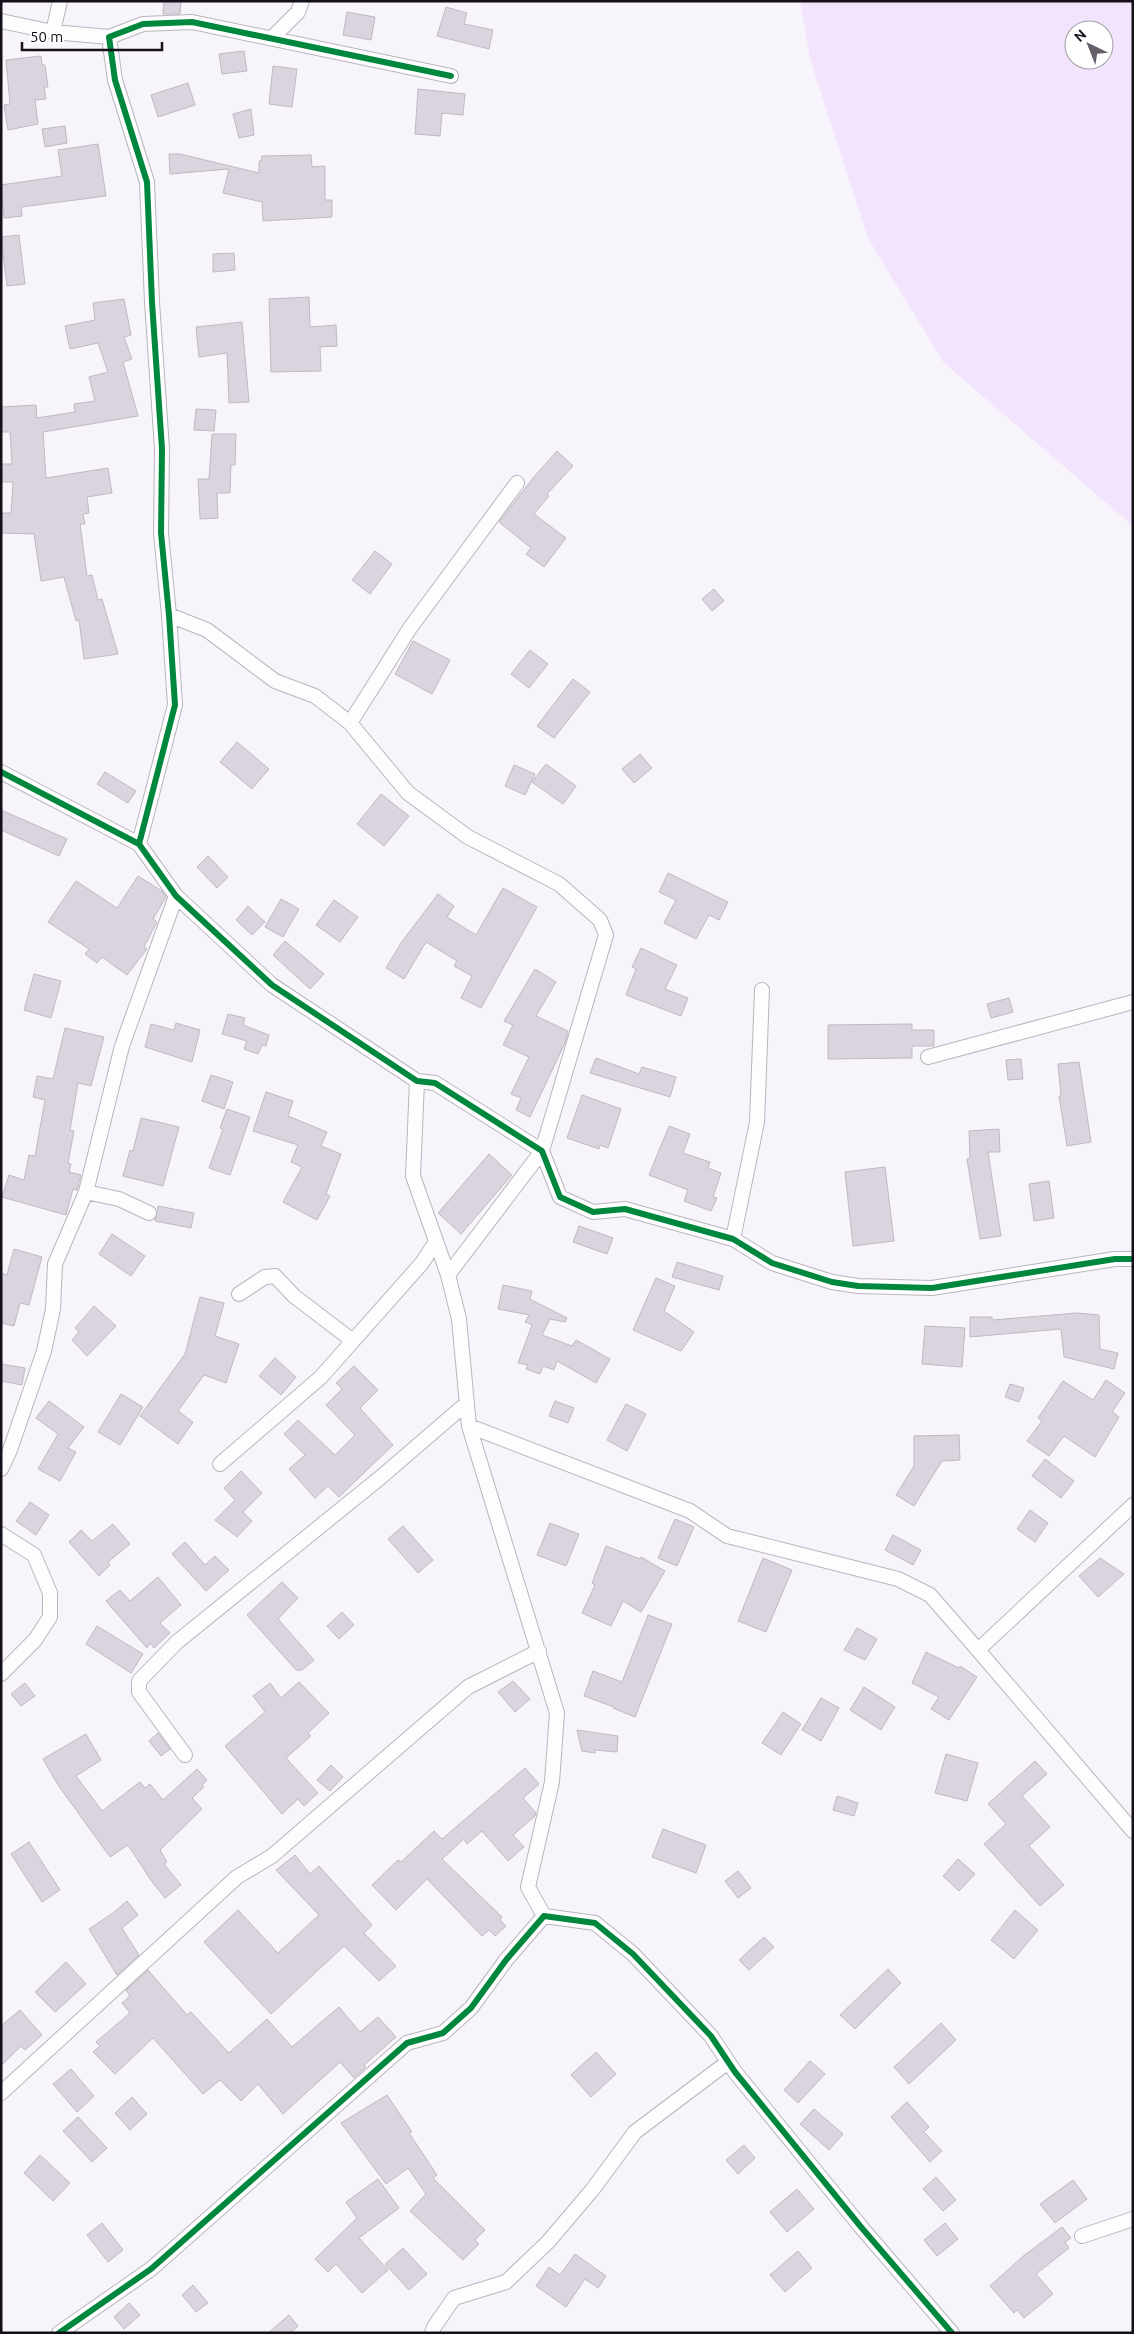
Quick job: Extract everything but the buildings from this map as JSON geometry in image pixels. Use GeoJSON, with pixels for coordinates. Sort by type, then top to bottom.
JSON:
{"type":"FeatureCollection","features":[{"type":"Feature","properties":{"kind":"street"},"geometry":{"type":"LineString","coordinates":[[53,32],[60,1]]}},
{"type":"Feature","properties":{"kind":"street"},"geometry":{"type":"LineString","coordinates":[[272,38],[298,12],[302,1]]}},
{"type":"Feature","properties":{"kind":"street"},"geometry":{"type":"LineString","coordinates":[[1,21],[53,32],[109,37],[143,24],[192,22],[451,76]]}},
{"type":"Feature","properties":{"kind":"street"},"geometry":{"type":"LineString","coordinates":[[109,37],[114,80],[147,182],[152,302],[162,449],[161,533],[175,704],[139,844]]}},
{"type":"Feature","properties":{"kind":"street"},"geometry":{"type":"LineString","coordinates":[[350,723],[410,628],[517,483]]}},
{"type":"Feature","properties":{"kind":"street"},"geometry":{"type":"LineString","coordinates":[[169,615],[207,630],[274,681],[315,696],[350,723],[408,793],[468,837],[559,884],[600,920],[606,935],[542,1151],[448,1275]]}},
{"type":"Feature","properties":{"kind":"street"},"geometry":{"type":"LineString","coordinates":[[1,772],[139,844],[176,896],[272,985],[417,1081],[435,1082],[542,1151],[560,1197],[592,1212],[625,1209],[733,1238],[772,1263],[832,1282],[858,1286],[932,1288],[1115,1259],[1133,1259]]}},
{"type":"Feature","properties":{"kind":"street"},"geometry":{"type":"LineString","coordinates":[[1,1469],[10,1450],[44,1350],[53,1309],[55,1264],[86,1192],[122,1046],[176,896]]}},
{"type":"Feature","properties":{"kind":"street"},"geometry":{"type":"LineString","coordinates":[[733,1238],[757,1122],[762,990]]}},
{"type":"Feature","properties":{"kind":"street"},"geometry":{"type":"LineString","coordinates":[[928,1057],[1133,1002]]}},
{"type":"Feature","properties":{"kind":"street"},"geometry":{"type":"LineString","coordinates":[[417,1081],[414,1176],[448,1275],[459,1319],[469,1426],[557,1713],[552,1782],[528,1887],[544,1916]]}},
{"type":"Feature","properties":{"kind":"street"},"geometry":{"type":"LineString","coordinates":[[86,1192],[119,1199],[149,1213]]}},
{"type":"Feature","properties":{"kind":"street"},"geometry":{"type":"LineString","coordinates":[[220,1464],[321,1377],[422,1263],[436,1243]]}},
{"type":"Feature","properties":{"kind":"street"},"geometry":{"type":"LineString","coordinates":[[239,1294],[265,1277],[275,1276],[294,1296],[353,1341]]}},
{"type":"Feature","properties":{"kind":"street"},"geometry":{"type":"LineString","coordinates":[[185,1755],[139,1692],[138,1681],[177,1642],[381,1477],[467,1403]]}},
{"type":"Feature","properties":{"kind":"street"},"geometry":{"type":"LineString","coordinates":[[469,1426],[690,1511],[727,1536],[898,1579],[930,1595],[1133,1831]]}},
{"type":"Feature","properties":{"kind":"street"},"geometry":{"type":"LineString","coordinates":[[978,1650],[1133,1505]]}},
{"type":"Feature","properties":{"kind":"street"},"geometry":{"type":"LineString","coordinates":[[1,1534],[34,1555],[50,1593],[50,1617],[34,1640],[1,1674]]}},
{"type":"Feature","properties":{"kind":"street"},"geometry":{"type":"LineString","coordinates":[[1,2093],[237,1877],[272,1856],[468,1687],[539,1651]]}},
{"type":"Feature","properties":{"kind":"street"},"geometry":{"type":"LineString","coordinates":[[544,1916],[595,1923],[632,1954],[710,2036],[728,2062],[861,2227],[952,2333]]}},
{"type":"Feature","properties":{"kind":"street"},"geometry":{"type":"LineString","coordinates":[[59,2333],[150,2269],[407,2043],[443,2032],[471,2008],[506,1960],[544,1916]]}},
{"type":"Feature","properties":{"kind":"street"},"geometry":{"type":"LineString","coordinates":[[432,2333],[454,2298],[506,2282],[548,2242],[593,2189],[635,2132],[728,2062]]}},
{"type":"Feature","properties":{"kind":"street"},"geometry":{"type":"LineString","coordinates":[[1082,2236],[1133,2219]]}},
{"type":"Feature","properties":{"kind":"shaded area"},"geometry":{"type":"Polygon","coordinates":[[[800,1],[1133,1],[1133,526],[943,362],[868,238],[810,59],[800,1]]]}},
{"type":"Feature","properties":{"kind":"cycle path"},"geometry":{"type":"LineString","coordinates":[[139,844],[175,705],[161,533],[162,449],[152,302],[147,182],[115,80],[109,37],[143,24],[192,22],[451,76]]}},
{"type":"Feature","properties":{"kind":"cycle path"},"geometry":{"type":"LineString","coordinates":[[1,772],[139,844],[176,896],[272,985],[417,1081],[435,1083],[542,1151],[560,1197],[593,1212],[625,1209],[733,1239],[772,1263],[832,1282],[858,1286],[932,1288],[1115,1259],[1133,1259]]}},
{"type":"Feature","properties":{"kind":"cycle path"},"geometry":{"type":"LineString","coordinates":[[59,2333],[151,2269],[407,2043],[443,2033],[471,2008],[506,1960],[544,1916],[595,1923],[633,1954],[711,2036],[735,2072],[861,2227],[952,2333]]}}]}
